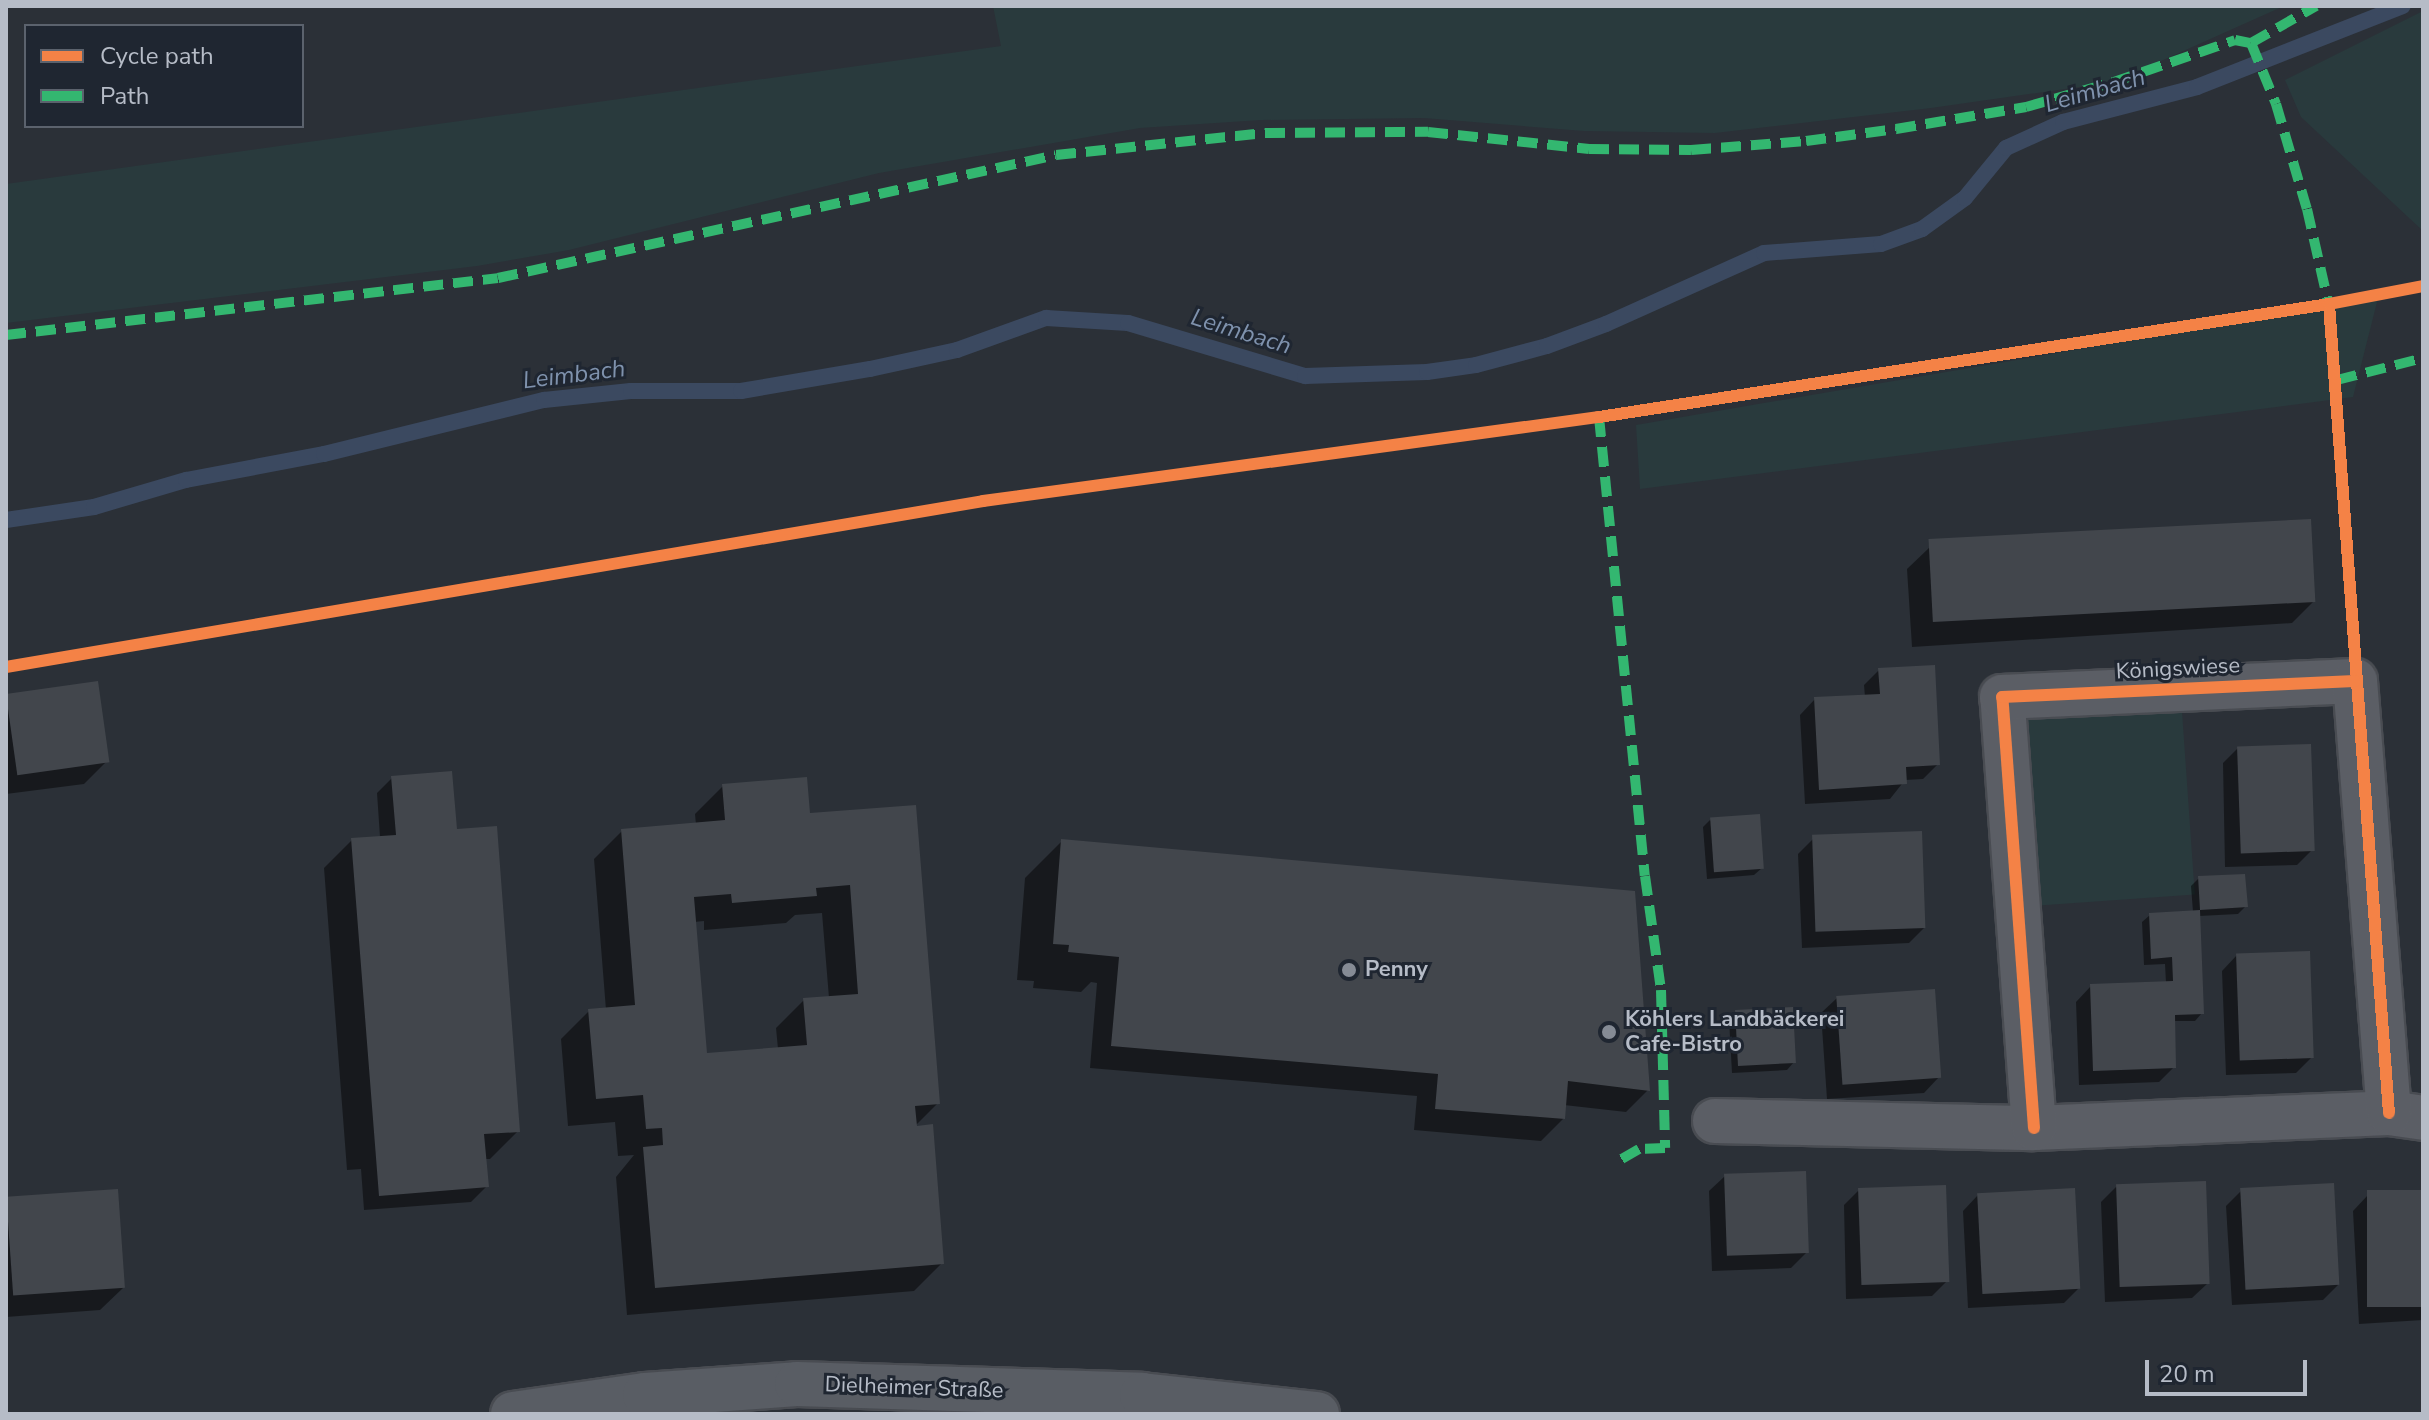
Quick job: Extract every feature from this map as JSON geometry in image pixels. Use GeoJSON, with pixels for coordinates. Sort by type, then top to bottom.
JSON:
{"type":"FeatureCollection","features":[{"type":"Feature","properties":{"kind":"main road","name":"Dielheimer Straße"},"geometry":{"type":"LineString","coordinates":[[513,1414],[645,1395],[797,1384],[1142,1395],[1317,1414]]}},
{"type":"Feature","properties":{"kind":"street","name":"Königswiese"},"geometry":{"type":"LineString","coordinates":[[1715,1121],[2034,1128],[2406,1116],[2355,681],[2002,697],[2034,1128]]}},
{"type":"Feature","properties":{"kind":"shaded area"},"geometry":{"type":"Polygon","coordinates":[[[993,6],[2284,6],[2114,82],[1931,108],[1715,133],[1584,131],[1424,118],[1261,120],[1140,128],[879,173],[569,250],[477,266],[6,323],[6,184],[1001,46],[993,6]]]}},
{"type":"Feature","properties":{"kind":"shaded area"},"geometry":{"type":"Polygon","coordinates":[[[2423,11],[2423,231],[2301,117],[2285,80],[2423,11]]]}},
{"type":"Feature","properties":{"kind":"shaded area"},"geometry":{"type":"Polygon","coordinates":[[[2378,298],[2353,397],[1640,489],[1636,425],[2378,298]]]}},
{"type":"Feature","properties":{"kind":"shaded area"},"geometry":{"type":"Polygon","coordinates":[[[2181,697],[2195,895],[2031,906],[2017,708],[2181,697]]]}},
{"type":"Feature","properties":{"kind":"building"},"geometry":{"type":"Polygon","coordinates":[[[2311,519],[2315,602],[1933,622],[1929,539],[2311,519]]]}},
{"type":"Feature","properties":{"kind":"building"},"geometry":{"type":"Polygon","coordinates":[[[1935,665],[1940,765],[1906,767],[1907,784],[1819,790],[1814,697],[1880,694],[1878,668],[1935,665]]]}},
{"type":"Feature","properties":{"kind":"building"},"geometry":{"type":"Polygon","coordinates":[[[98,681],[109,762],[17,775],[6,694],[98,681]]]}},
{"type":"Feature","properties":{"kind":"building"},"geometry":{"type":"Polygon","coordinates":[[[2311,744],[2315,851],[2241,854],[2237,747],[2311,744]]]}},
{"type":"Feature","properties":{"kind":"building"},"geometry":{"type":"Polygon","coordinates":[[[452,771],[457,829],[497,826],[520,1132],[484,1134],[489,1187],[379,1196],[351,838],[396,835],[391,776],[452,771]]]}},
{"type":"Feature","properties":{"kind":"building"},"geometry":{"type":"Polygon","coordinates":[[[807,777],[810,813],[916,805],[940,1104],[915,1106],[917,1126],[933,1124],[944,1264],[655,1288],[643,1147],[663,1145],[662,1128],[646,1129],[643,1095],[596,1099],[588,1009],[635,1005],[621,829],[725,820],[722,784],[807,777]],[[850,885],[816,888],[817,896],[732,903],[731,894],[694,897],[707,1053],[807,1045],[803,998],[858,994],[850,885]]]}},
{"type":"Feature","properties":{"kind":"building"},"geometry":{"type":"Polygon","coordinates":[[[1760,814],[1764,869],[1714,872],[1710,817],[1760,814]]]}},
{"type":"Feature","properties":{"kind":"building"},"geometry":{"type":"Polygon","coordinates":[[[1922,831],[1925,928],[1815,932],[1812,835],[1922,831]]]}},
{"type":"Feature","properties":{"kind":"building","name":"Penny"},"geometry":{"type":"Polygon","coordinates":[[[1061,839],[1635,891],[1650,1091],[1568,1081],[1565,1119],[1435,1109],[1438,1074],[1111,1046],[1119,957],[1068,952],[1069,945],[1053,944],[1061,839]]]}},
{"type":"Feature","properties":{"kind":"building"},"geometry":{"type":"Polygon","coordinates":[[[2245,874],[2248,907],[2200,910],[2198,876],[2245,874]]]}},
{"type":"Feature","properties":{"kind":"building"},"geometry":{"type":"Polygon","coordinates":[[[2200,910],[2204,1014],[2175,1015],[2176,1068],[2093,1071],[2090,984],[2173,981],[2172,957],[2151,959],[2149,913],[2200,910]]]}},
{"type":"Feature","properties":{"kind":"building"},"geometry":{"type":"Polygon","coordinates":[[[2310,951],[2314,1058],[2240,1061],[2236,954],[2310,951]]]}},
{"type":"Feature","properties":{"kind":"building"},"geometry":{"type":"Polygon","coordinates":[[[1935,989],[1941,1078],[1842,1085],[1836,996],[1935,989]]]}},
{"type":"Feature","properties":{"kind":"building"},"geometry":{"type":"Polygon","coordinates":[[[1793,1007],[1796,1063],[1738,1066],[1735,1010],[1793,1007]]]}},
{"type":"Feature","properties":{"kind":"building"},"geometry":{"type":"Polygon","coordinates":[[[1806,1171],[1809,1253],[1727,1256],[1724,1174],[1806,1171]]]}},
{"type":"Feature","properties":{"kind":"building"},"geometry":{"type":"Polygon","coordinates":[[[2206,1181],[2210,1284],[2120,1287],[2116,1184],[2206,1181]]]}},
{"type":"Feature","properties":{"kind":"building"},"geometry":{"type":"Polygon","coordinates":[[[2334,1183],[2339,1285],[2245,1290],[2240,1188],[2334,1183]]]}},
{"type":"Feature","properties":{"kind":"building"},"geometry":{"type":"Polygon","coordinates":[[[1946,1185],[1949,1282],[1861,1285],[1858,1188],[1946,1185]]]}},
{"type":"Feature","properties":{"kind":"building"},"geometry":{"type":"Polygon","coordinates":[[[2075,1188],[2080,1289],[1982,1294],[1977,1193],[2075,1188]]]}},
{"type":"Feature","properties":{"kind":"building"},"geometry":{"type":"Polygon","coordinates":[[[118,1189],[125,1288],[13,1296],[6,1197],[118,1189]]]}},
{"type":"Feature","properties":{"kind":"building"},"geometry":{"type":"Polygon","coordinates":[[[2367,1190],[2423,1190],[2423,1307],[2367,1307],[2367,1190]]]}},
{"type":"Feature","properties":{"kind":"waterway","name":"Leimbach"},"geometry":{"type":"LineString","coordinates":[[6,520],[94,507],[186,480],[324,454],[544,400],[631,391],[741,391],[870,369],[957,350],[1046,318],[1128,323],[1305,376],[1427,372],[1476,365],[1547,346],[1606,324],[1764,253],[1881,244],[1922,229],[1965,198],[2006,148],[2063,122],[2197,87],[2403,6]]}},
{"type":"Feature","properties":{"kind":"marked path"},"geometry":{"type":"LineString","coordinates":[[6,335],[498,278],[1056,155],[1265,133],[1428,132],[1589,149],[1691,150],[1806,141],[1896,129],[2026,107],[2114,82],[2235,40],[2251,43],[2316,6]]}},
{"type":"Feature","properties":{"kind":"marked path"},"geometry":{"type":"LineString","coordinates":[[2251,43],[2276,104],[2307,209],[2330,310]]}},
{"type":"Feature","properties":{"kind":"marked path"},"geometry":{"type":"LineString","coordinates":[[2337,380],[2423,358]]}},
{"type":"Feature","properties":{"kind":"marked path"},"geometry":{"type":"LineString","coordinates":[[1599,417],[1645,876],[1661,990],[1665,1148],[1639,1149],[1615,1163]]}},
{"type":"Feature","properties":{"kind":"cycle path"},"geometry":{"type":"LineString","coordinates":[[6,667],[983,501],[1599,417],[2329,304],[2423,286]]}},
{"type":"Feature","properties":{"kind":"cycle path"},"geometry":{"type":"LineString","coordinates":[[2329,304],[2389,1113]]}},
{"type":"Feature","properties":{"kind":"cycle path"},"geometry":{"type":"LineString","coordinates":[[2034,1128],[2002,697],[2355,681]]}},
{"type":"Feature","properties":{"kind":"place","name":"Penny"},"geometry":{"type":"Point","coordinates":[1349,970]}},
{"type":"Feature","properties":{"kind":"place","name":"Köhlers Landbäckerei Cafe-Bistro"},"geometry":{"type":"Point","coordinates":[1609,1032]}}]}
